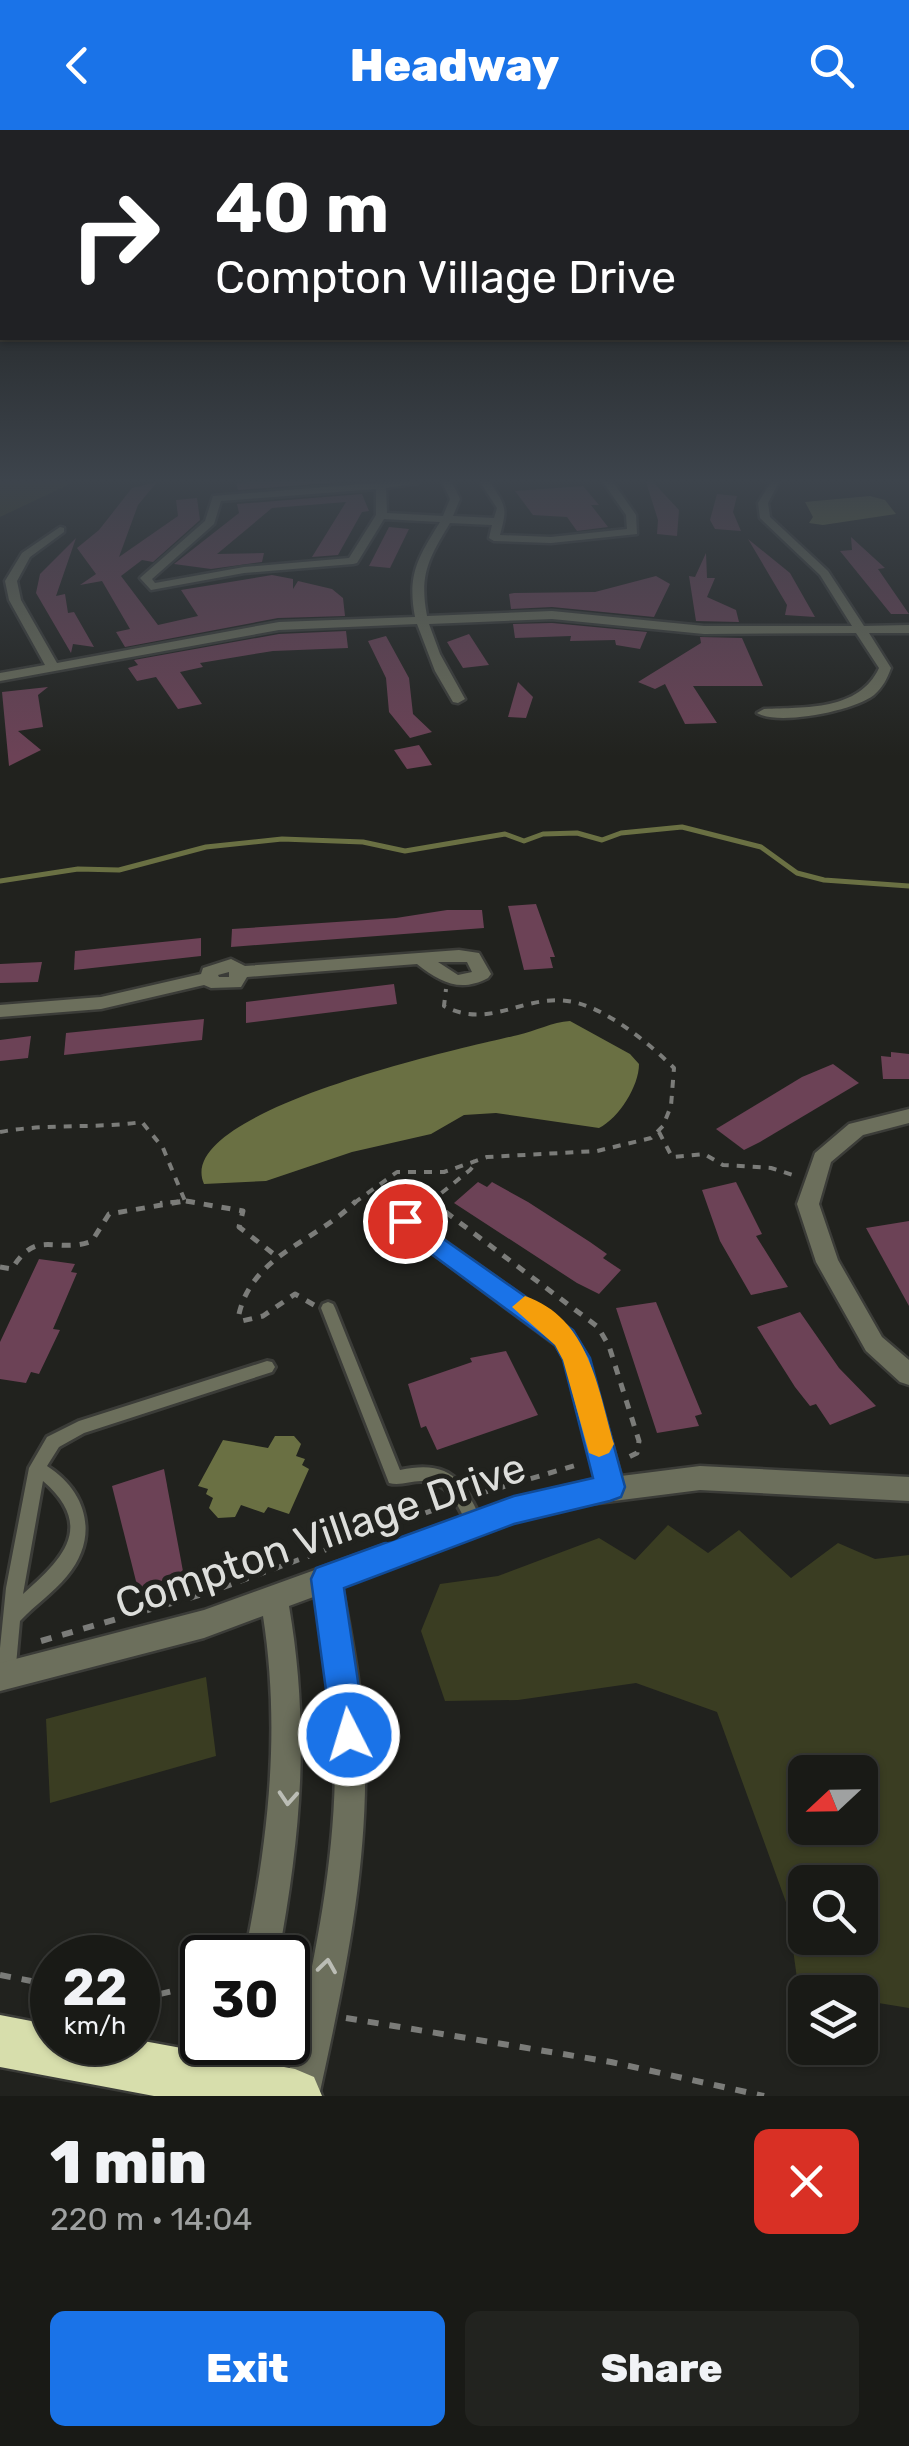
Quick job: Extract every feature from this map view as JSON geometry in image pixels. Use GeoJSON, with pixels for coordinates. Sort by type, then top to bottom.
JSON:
{"type":"FeatureCollection","features":[{"type":"Feature","properties":{"kind":"highway"},"geometry":{"type":"LineString","coordinates":[[0,2041],[235,2074],[298,2096]]}},
{"type":"Feature","properties":{"kind":"street"},"geometry":{"type":"LineString","coordinates":[[16,574],[11,582],[15,600],[53,667]]}},
{"type":"Feature","properties":{"kind":"street"},"geometry":{"type":"LineString","coordinates":[[151,574],[146,578],[151,586],[222,574]]}},
{"type":"Feature","properties":{"kind":"street"},"geometry":{"type":"LineString","coordinates":[[418,574],[433,658],[458,700]]}},
{"type":"Feature","properties":{"kind":"street"},"geometry":{"type":"LineString","coordinates":[[764,713],[837,706],[876,687],[884,675],[884,660],[825,574]]}},
{"type":"Feature","properties":{"kind":"street"},"geometry":{"type":"LineString","coordinates":[[0,677],[253,629],[552,615],[704,630],[909,626]]}},
{"type":"Feature","properties":{"kind":"street"},"geometry":{"type":"LineString","coordinates":[[0,1011],[101,1003],[208,978],[218,986],[226,986],[241,972],[459,954],[472,957],[482,974],[470,982],[451,980],[422,958]]}},
{"type":"Feature","properties":{"kind":"street"},"geometry":{"type":"LineString","coordinates":[[909,1116],[856,1129],[822,1158],[808,1204],[827,1262],[874,1344],[909,1375]]}},
{"type":"Feature","properties":{"kind":"street"},"geometry":{"type":"LineString","coordinates":[[405,1221],[564,1338],[576,1358],[610,1487]]}},
{"type":"Feature","properties":{"kind":"street","name":"Compton Village Drive"},"geometry":{"type":"LineString","coordinates":[[3,1676],[135,1645],[475,1524],[610,1487],[700,1478],[909,1489]]}},
{"type":"Feature","properties":{"kind":"street"},"geometry":{"type":"LineString","coordinates":[[298,2096],[323,1996],[343,1854],[350,1766],[348,1704],[327,1579]]}},
{"type":"Feature","properties":{"kind":"street"},"geometry":{"type":"LineString","coordinates":[[265,1935],[286,1828],[291,1765],[290,1697],[274,1597]]}},
{"type":"Feature","properties":{"kind":"lane"},"geometry":{"type":"LineString","coordinates":[[328,1308],[394,1478],[430,1472],[443,1475],[460,1493],[475,1524]]}},
{"type":"Feature","properties":{"kind":"lane"},"geometry":{"type":"LineString","coordinates":[[3,1676],[38,1468],[54,1442],[79,1428],[267,1367]]}},
{"type":"Feature","properties":{"kind":"lane"},"geometry":{"type":"LineString","coordinates":[[12,1616],[64,1567],[77,1534],[73,1499],[38,1468]]}},
{"type":"Feature","properties":{"kind":"path"},"geometry":{"type":"LineString","coordinates":[[328,1308],[305,1302],[302,1295],[295,1294],[263,1316],[242,1321],[239,1314],[254,1272],[275,1255],[331,1226],[387,1176],[398,1172],[451,1171],[490,1156],[541,1156],[629,1146],[658,1132],[675,1081],[670,1062],[573,1000],[502,1014],[455,1014],[442,1000],[451,980]]}},
{"type":"Feature","properties":{"kind":"path"},"geometry":{"type":"LineString","coordinates":[[0,1132],[42,1124],[110,1127],[142,1122],[160,1134],[172,1180],[185,1201]]}},
{"type":"Feature","properties":{"kind":"path"},"geometry":{"type":"LineString","coordinates":[[658,1132],[672,1158],[704,1154],[723,1165],[771,1168],[815,1182]]}},
{"type":"Feature","properties":{"kind":"path"},"geometry":{"type":"LineString","coordinates":[[0,1267],[12,1269],[19,1254],[32,1244],[88,1243],[99,1234],[108,1214],[130,1214],[166,1200],[243,1211],[240,1227],[275,1255]]}},
{"type":"Feature","properties":{"kind":"path"},"geometry":{"type":"LineString","coordinates":[[0,1976],[30,1981]]}},
{"type":"Feature","properties":{"kind":"path"},"geometry":{"type":"LineString","coordinates":[[362,2021],[611,2062],[764,2096]]}},
{"type":"Feature","properties":{"kind":"shaded area"},"geometry":{"type":"Polygon","coordinates":[[[570,1021],[630,1054],[639,1064],[636,1082],[626,1100],[614,1117],[599,1128],[496,1113],[464,1115],[431,1134],[352,1152],[266,1181],[204,1184],[206,1157],[233,1131],[277,1107],[390,1067],[570,1021]]]}},
{"type":"Feature","properties":{"kind":"shaded area"},"geometry":{"type":"Polygon","coordinates":[[[275,1436],[294,1436],[301,1444],[296,1456],[305,1459],[302,1465],[309,1469],[289,1514],[268,1507],[264,1513],[241,1505],[235,1517],[218,1518],[209,1508],[213,1498],[206,1494],[208,1489],[198,1486],[223,1440],[268,1448],[275,1436]]]}},
{"type":"Feature","properties":{"kind":"shaded area"},"geometry":{"type":"Polygon","coordinates":[[[668,1525],[708,1553],[739,1530],[791,1578],[838,1543],[875,1559],[909,1555],[909,2008],[878,2003],[878,1975],[797,1975],[794,1955],[878,1955],[878,1865],[788,1865],[788,1912],[717,1712],[636,1683],[518,1700],[445,1701],[421,1631],[440,1584],[498,1576],[599,1538],[635,1560],[668,1525]]]}},
{"type":"Feature","properties":{"kind":"shaded area"},"geometry":{"type":"Polygon","coordinates":[[[206,1677],[216,1756],[50,1803],[46,1719],[206,1677]]]}},
{"type":"Feature","properties":{"kind":"building"},"geometry":{"type":"Polygon","coordinates":[[[40,574],[64,574],[56,596],[65,594],[68,613],[74,612],[94,647],[73,644],[71,653],[36,593],[40,574]]]}},
{"type":"Feature","properties":{"kind":"building"},"geometry":{"type":"Polygon","coordinates":[[[96,574],[124,574],[121,576],[158,625],[198,616],[181,590],[272,575],[293,579],[293,589],[298,581],[332,589],[343,598],[345,616],[278,618],[125,647],[116,632],[130,629],[102,581],[80,585],[96,574]]]}},
{"type":"Feature","properties":{"kind":"building"},"geometry":{"type":"Polygon","coordinates":[[[707,574],[707,578],[715,578],[707,597],[736,610],[739,622],[696,621],[689,576],[707,574]]]}},
{"type":"Feature","properties":{"kind":"building"},"geometry":{"type":"Polygon","coordinates":[[[769,574],[790,574],[815,617],[785,615],[787,605],[769,574]]]}},
{"type":"Feature","properties":{"kind":"building"},"geometry":{"type":"Polygon","coordinates":[[[858,574],[881,574],[909,614],[891,614],[858,574]]]}},
{"type":"Feature","properties":{"kind":"building"},"geometry":{"type":"Polygon","coordinates":[[[656,576],[670,584],[654,617],[552,607],[511,609],[509,594],[595,592],[656,576]]]}},
{"type":"Feature","properties":{"kind":"building"},"geometry":{"type":"Polygon","coordinates":[[[552,623],[647,632],[640,649],[616,645],[615,640],[570,641],[571,636],[515,638],[513,624],[552,623]]]}},
{"type":"Feature","properties":{"kind":"building"},"geometry":{"type":"Polygon","coordinates":[[[346,631],[348,648],[273,651],[200,663],[203,667],[180,672],[202,704],[178,709],[156,677],[137,681],[128,668],[138,665],[134,660],[279,634],[346,631]]]}},
{"type":"Feature","properties":{"kind":"building"},"geometry":{"type":"Polygon","coordinates":[[[469,634],[489,665],[463,668],[447,642],[469,634]]]}},
{"type":"Feature","properties":{"kind":"building"},"geometry":{"type":"Polygon","coordinates":[[[386,636],[409,678],[413,714],[432,732],[410,738],[389,712],[386,678],[368,641],[386,636]]]}},
{"type":"Feature","properties":{"kind":"building"},"geometry":{"type":"Polygon","coordinates":[[[700,637],[742,638],[763,686],[693,686],[717,723],[685,724],[665,684],[655,689],[638,682],[701,643],[700,637]]]}},
{"type":"Feature","properties":{"kind":"building"},"geometry":{"type":"Polygon","coordinates":[[[518,682],[533,697],[526,718],[508,717],[518,682]]]}},
{"type":"Feature","properties":{"kind":"building"},"geometry":{"type":"Polygon","coordinates":[[[48,687],[38,695],[43,727],[18,731],[41,750],[9,766],[2,692],[48,687]]]}},
{"type":"Feature","properties":{"kind":"building"},"geometry":{"type":"Polygon","coordinates":[[[419,745],[432,765],[407,769],[394,750],[419,745]]]}},
{"type":"Feature","properties":{"kind":"building"},"geometry":{"type":"Polygon","coordinates":[[[536,904],[555,957],[550,957],[553,968],[524,970],[508,906],[536,904]]]}},
{"type":"Feature","properties":{"kind":"building"},"geometry":{"type":"Polygon","coordinates":[[[447,910],[482,910],[484,928],[231,947],[232,929],[396,918],[447,910]]]}},
{"type":"Feature","properties":{"kind":"building"},"geometry":{"type":"Polygon","coordinates":[[[201,938],[201,956],[74,970],[75,951],[201,938]]]}},
{"type":"Feature","properties":{"kind":"building"},"geometry":{"type":"Polygon","coordinates":[[[42,962],[38,982],[0,983],[0,964],[42,962]]]}},
{"type":"Feature","properties":{"kind":"building"},"geometry":{"type":"Polygon","coordinates":[[[394,984],[397,1004],[246,1023],[246,1002],[394,984]]]}},
{"type":"Feature","properties":{"kind":"building"},"geometry":{"type":"Polygon","coordinates":[[[204,1019],[202,1040],[64,1055],[66,1033],[204,1019]]]}},
{"type":"Feature","properties":{"kind":"building"},"geometry":{"type":"Polygon","coordinates":[[[31,1036],[28,1058],[0,1061],[0,1040],[31,1036]]]}},
{"type":"Feature","properties":{"kind":"building"},"geometry":{"type":"Polygon","coordinates":[[[891,1052],[909,1054],[909,1079],[883,1079],[881,1056],[891,1057],[891,1052]]]}},
{"type":"Feature","properties":{"kind":"building"},"geometry":{"type":"Polygon","coordinates":[[[833,1064],[859,1083],[760,1142],[744,1150],[716,1129],[802,1077],[833,1064]]]}},
{"type":"Feature","properties":{"kind":"building"},"geometry":{"type":"Polygon","coordinates":[[[478,1182],[487,1187],[492,1182],[528,1202],[607,1254],[603,1258],[621,1270],[599,1294],[577,1283],[454,1203],[478,1182]]]}},
{"type":"Feature","properties":{"kind":"building"},"geometry":{"type":"Polygon","coordinates":[[[736,1182],[762,1234],[756,1236],[788,1287],[751,1295],[720,1241],[702,1190],[736,1182]]]}},
{"type":"Feature","properties":{"kind":"building"},"geometry":{"type":"Polygon","coordinates":[[[909,1221],[909,1306],[866,1228],[909,1221]]]}},
{"type":"Feature","properties":{"kind":"building"},"geometry":{"type":"Polygon","coordinates":[[[39,1259],[75,1264],[71,1272],[77,1273],[53,1329],[60,1330],[39,1374],[31,1372],[26,1383],[0,1379],[0,1342],[39,1259]]]}},
{"type":"Feature","properties":{"kind":"building"},"geometry":{"type":"Polygon","coordinates":[[[656,1302],[702,1414],[695,1416],[699,1426],[657,1433],[616,1308],[656,1302]]]}},
{"type":"Feature","properties":{"kind":"building"},"geometry":{"type":"Polygon","coordinates":[[[800,1312],[839,1368],[876,1406],[830,1425],[816,1404],[810,1406],[757,1327],[800,1312]]]}},
{"type":"Feature","properties":{"kind":"building"},"geometry":{"type":"Polygon","coordinates":[[[506,1351],[538,1415],[437,1450],[426,1426],[421,1428],[408,1384],[472,1362],[470,1358],[506,1351]]]}},
{"type":"Feature","properties":{"kind":"building"},"geometry":{"type":"Polygon","coordinates":[[[164,1469],[185,1582],[140,1597],[112,1486],[164,1469]]]}},
{"type":"Feature","properties":{"kind":"waterway"},"geometry":{"type":"LineString","coordinates":[[0,881],[78,869],[119,870],[206,847],[282,839],[363,842],[405,851],[505,834],[524,841],[543,834],[577,833],[602,840],[621,833],[682,827],[761,847],[797,873],[824,880],[909,886]]}},
{"type":"Feature","properties":{"kind":"slow traffic"},"geometry":{"type":"LineString","coordinates":[[525,1307],[564,1338],[576,1358],[599,1444]]}},
{"type":"Feature","properties":{"kind":"route"},"geometry":{"type":"LineString","coordinates":[[349,1735],[348,1704],[327,1579],[514,1510],[610,1487],[576,1358],[564,1338],[405,1221]]}}]}
